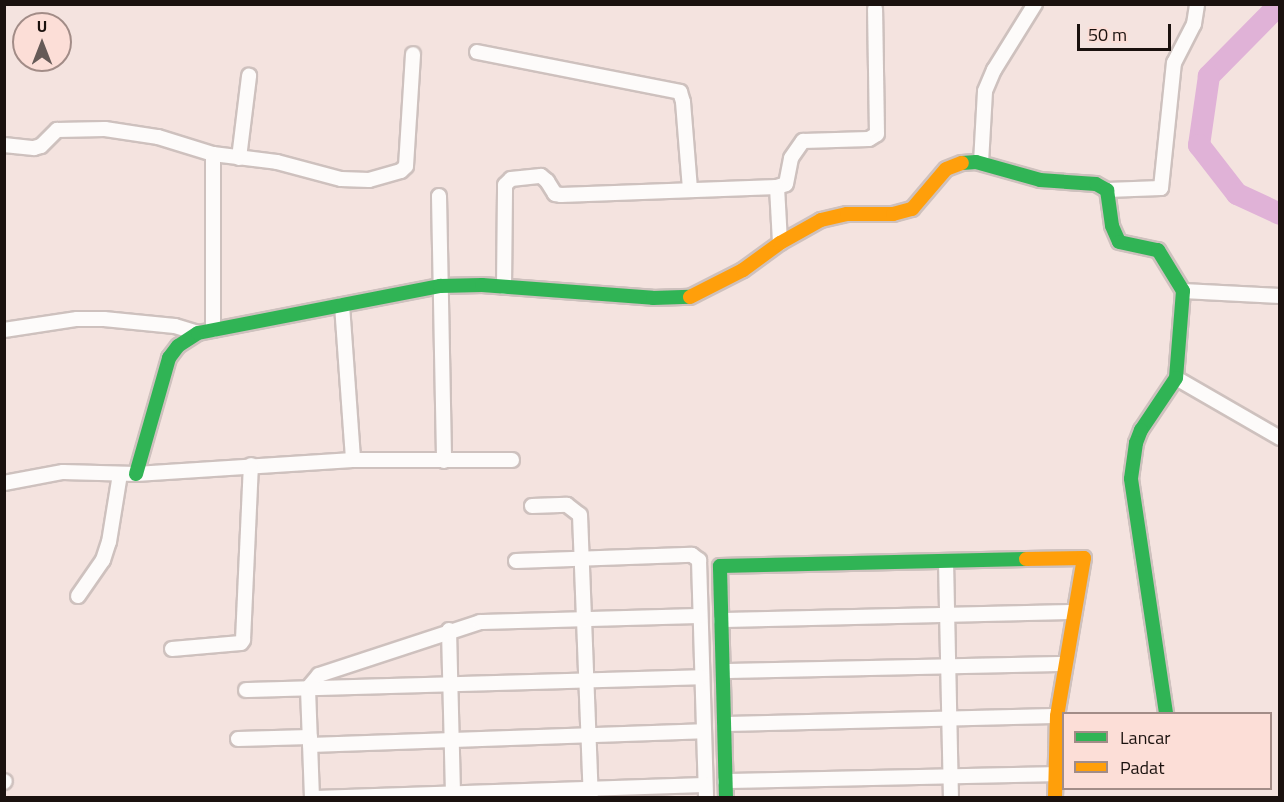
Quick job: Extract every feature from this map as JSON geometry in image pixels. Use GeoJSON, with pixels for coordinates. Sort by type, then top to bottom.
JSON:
{"type":"FeatureCollection","features":[{"type":"Feature","properties":{"kind":"street"},"geometry":{"type":"LineString","coordinates":[[981,163],[985,91],[994,70],[1035,4]]}},
{"type":"Feature","properties":{"kind":"street"},"geometry":{"type":"LineString","coordinates":[[136,474],[169,358],[178,346],[198,333],[440,286],[504,287],[653,298],[694,296],[743,270],[780,243],[821,220],[836,215],[904,212],[912,209],[946,169],[966,162],[981,163],[1040,180],[1096,184],[1107,190],[1161,188],[1173,63],[1194,24],[1197,4]]}},
{"type":"Feature","properties":{"kind":"street"},"geometry":{"type":"LineString","coordinates":[[504,287],[505,185],[508,181],[541,176],[555,194],[561,195],[777,187],[786,184],[791,158],[803,141],[869,139],[877,134],[875,9]]}},
{"type":"Feature","properties":{"kind":"street"},"geometry":{"type":"LineString","coordinates":[[477,52],[680,92],[683,102],[690,189]]}},
{"type":"Feature","properties":{"kind":"street"},"geometry":{"type":"LineString","coordinates":[[4,145],[34,148],[41,146],[57,130],[105,129],[158,137],[213,154],[277,162],[341,179],[369,180],[401,171],[406,166],[413,54]]}},
{"type":"Feature","properties":{"kind":"street"},"geometry":{"type":"LineString","coordinates":[[239,158],[249,76]]}},
{"type":"Feature","properties":{"kind":"street"},"geometry":{"type":"LineString","coordinates":[[213,154],[213,330]]}},
{"type":"Feature","properties":{"kind":"street"},"geometry":{"type":"LineString","coordinates":[[777,187],[780,243]]}},
{"type":"Feature","properties":{"kind":"street"},"geometry":{"type":"LineString","coordinates":[[1107,190],[1119,242],[1158,250],[1183,291],[1176,378],[1141,430],[1136,443],[1131,479],[1166,712]]}},
{"type":"Feature","properties":{"kind":"street"},"geometry":{"type":"LineString","coordinates":[[439,196],[444,461]]}},
{"type":"Feature","properties":{"kind":"street"},"geometry":{"type":"LineString","coordinates":[[1183,291],[1280,296]]}},
{"type":"Feature","properties":{"kind":"street"},"geometry":{"type":"LineString","coordinates":[[342,305],[353,460]]}},
{"type":"Feature","properties":{"kind":"street"},"geometry":{"type":"LineString","coordinates":[[4,330],[77,319],[104,318],[175,326],[198,333]]}},
{"type":"Feature","properties":{"kind":"street"},"geometry":{"type":"LineString","coordinates":[[1176,378],[1280,438]]}},
{"type":"Feature","properties":{"kind":"street"},"geometry":{"type":"LineString","coordinates":[[4,483],[63,472],[136,474],[353,460],[512,460]]}},
{"type":"Feature","properties":{"kind":"street"},"geometry":{"type":"LineString","coordinates":[[172,650],[241,643],[243,640],[251,465]]}},
{"type":"Feature","properties":{"kind":"street"},"geometry":{"type":"LineString","coordinates":[[78,596],[103,560],[109,542],[120,474]]}},
{"type":"Feature","properties":{"kind":"street"},"geometry":{"type":"LineString","coordinates":[[532,506],[567,505],[576,509],[580,515],[590,793]]}},
{"type":"Feature","properties":{"kind":"street"},"geometry":{"type":"LineString","coordinates":[[516,561],[692,555],[697,557],[699,560],[705,791],[314,798],[308,688],[319,675],[449,630],[480,622],[700,616]]}},
{"type":"Feature","properties":{"kind":"street"},"geometry":{"type":"LineString","coordinates":[[726,798],[720,566],[1084,558],[1064,664],[1057,716],[1055,798]]}},
{"type":"Feature","properties":{"kind":"street"},"geometry":{"type":"LineString","coordinates":[[946,561],[951,798]]}},
{"type":"Feature","properties":{"kind":"street"},"geometry":{"type":"LineString","coordinates":[[721,620],[1074,612]]}},
{"type":"Feature","properties":{"kind":"street"},"geometry":{"type":"LineString","coordinates":[[449,630],[453,795]]}},
{"type":"Feature","properties":{"kind":"street"},"geometry":{"type":"LineString","coordinates":[[723,671],[1064,664]]}},
{"type":"Feature","properties":{"kind":"street"},"geometry":{"type":"LineString","coordinates":[[246,690],[702,677]]}},
{"type":"Feature","properties":{"kind":"street"},"geometry":{"type":"LineString","coordinates":[[724,724],[1057,716]]}},
{"type":"Feature","properties":{"kind":"street"},"geometry":{"type":"LineString","coordinates":[[238,739],[452,740],[703,731]]}},
{"type":"Feature","properties":{"kind":"street"},"geometry":{"type":"LineString","coordinates":[[725,781],[1054,774]]}},
{"type":"Feature","properties":{"kind":"waterway"},"geometry":{"type":"LineString","coordinates":[[1280,7],[1274,10],[1209,76],[1199,145],[1237,194],[1280,214]]}},
{"type":"Feature","properties":{"kind":"traffic: fast"},"geometry":{"type":"LineString","coordinates":[[962,163],[976,162],[1040,180],[1096,184],[1107,190],[1112,226],[1119,242],[1158,250],[1183,291],[1176,378],[1141,430],[1136,443],[1131,479],[1166,712]]}},
{"type":"Feature","properties":{"kind":"traffic: fast"},"geometry":{"type":"LineString","coordinates":[[136,474],[169,358],[178,346],[198,333],[440,286],[482,285],[653,298],[690,297]]}},
{"type":"Feature","properties":{"kind":"traffic: fast"},"geometry":{"type":"LineString","coordinates":[[726,798],[720,566],[1026,559]]}},
{"type":"Feature","properties":{"kind":"traffic: slow"},"geometry":{"type":"LineString","coordinates":[[690,297],[743,270],[780,243],[821,220],[847,214],[893,214],[912,209],[946,169],[962,163]]}},
{"type":"Feature","properties":{"kind":"traffic: slow"},"geometry":{"type":"LineString","coordinates":[[1026,559],[1084,558],[1057,716],[1055,798]]}}]}
